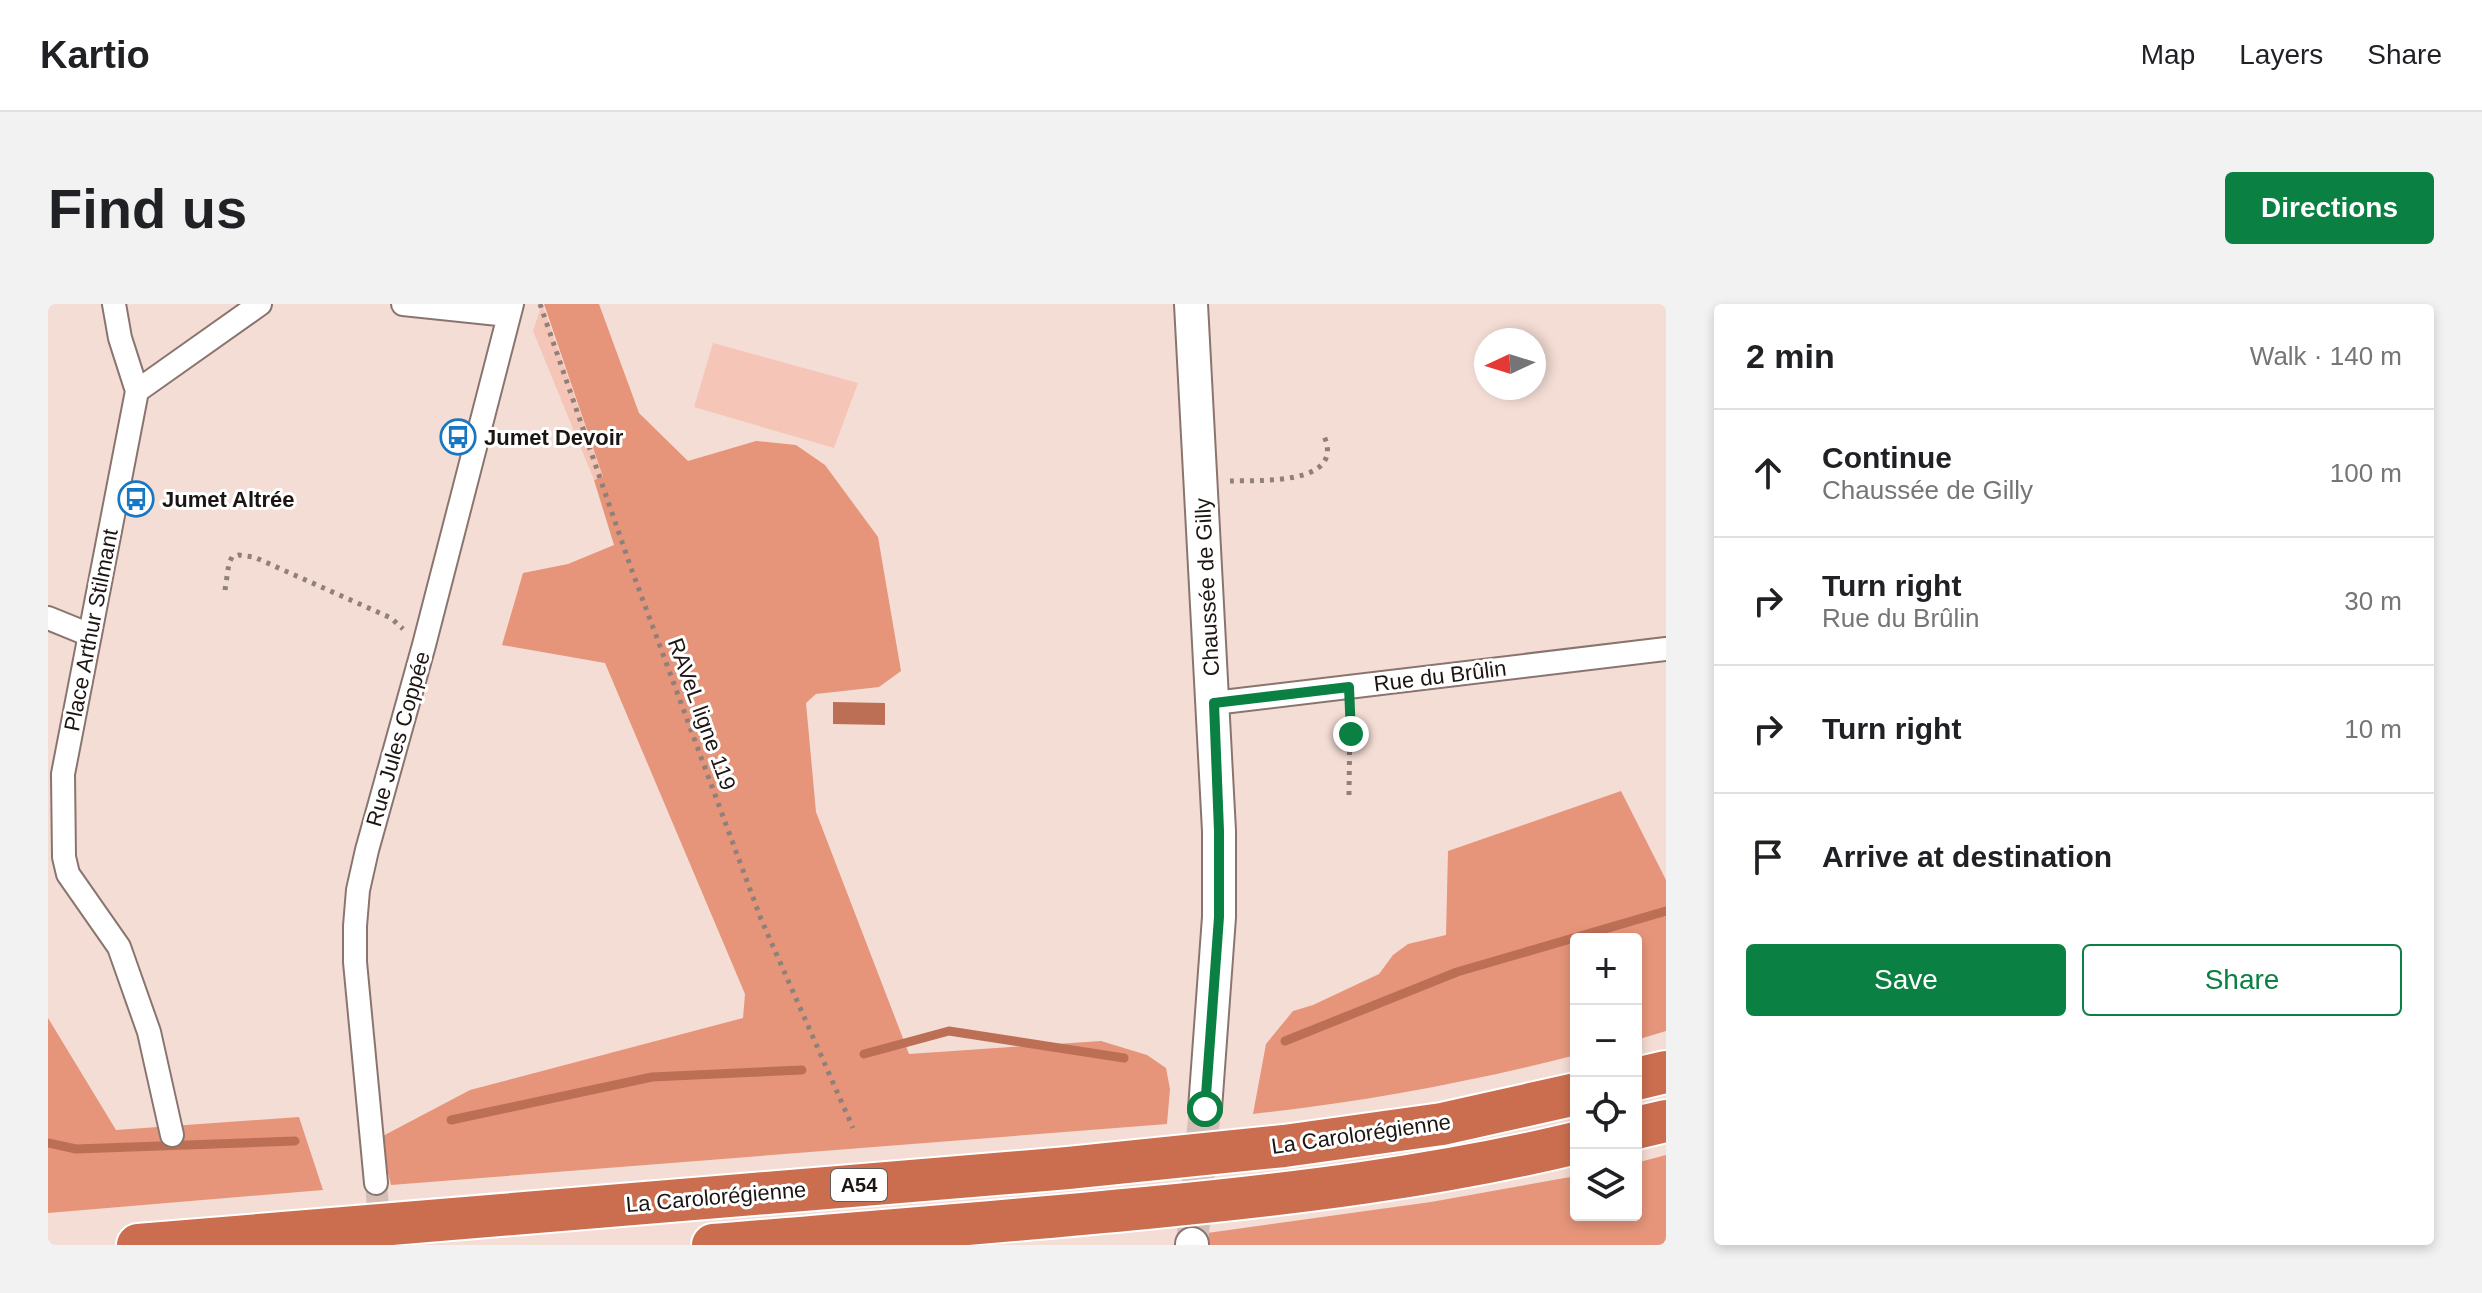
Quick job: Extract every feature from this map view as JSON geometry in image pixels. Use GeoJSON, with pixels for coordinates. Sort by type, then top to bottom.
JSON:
{"type":"FeatureCollection","features":[{"type":"Feature","properties":{"kind":"highway"},"geometry":{"type":"LineString","coordinates":[[1642,1078],[1666,1072]]}},
{"type":"Feature","properties":{"kind":"highway","name":"La Carolorégienne"},"geometry":{"type":"LineString","coordinates":[[138,1245],[1052,1169],[1284,1146],[1442,1124],[1570,1095]]}},
{"type":"Feature","properties":{"kind":"highway"},"geometry":{"type":"LineString","coordinates":[[1642,1127],[1666,1121]]}},
{"type":"Feature","properties":{"kind":"highway","name":"A54"},"geometry":{"type":"LineString","coordinates":[[713,1245],[1291,1194],[1414,1177],[1570,1144]]}},
{"type":"Feature","properties":{"kind":"street"},"geometry":{"type":"LineString","coordinates":[[114,304],[120,338],[137,391],[260,304]]}},
{"type":"Feature","properties":{"kind":"street"},"geometry":{"type":"LineString","coordinates":[[403,304],[510,309]]}},
{"type":"Feature","properties":{"kind":"street","name":"Chaussée de Gilly"},"geometry":{"type":"LineString","coordinates":[[1191,304],[1219,831],[1219,917],[1205,1109]]}},
{"type":"Feature","properties":{"kind":"street","name":"Rue Jules Coppée"},"geometry":{"type":"LineString","coordinates":[[376,1183],[355,962],[358,890],[510,309]]}},
{"type":"Feature","properties":{"kind":"street","name":"Place Arthur Stilmant"},"geometry":{"type":"LineString","coordinates":[[137,391],[90,635],[56,774],[68,874],[119,947],[149,1032],[172,1135]]}},
{"type":"Feature","properties":{"kind":"street"},"geometry":{"type":"LineString","coordinates":[[48,618],[90,635]]}},
{"type":"Feature","properties":{"kind":"street","name":"Rue du Brûlin"},"geometry":{"type":"LineString","coordinates":[[1214,703],[1666,649]]}},
{"type":"Feature","properties":{"kind":"path","name":"RAVeL ligne 119"},"geometry":{"type":"LineString","coordinates":[[540,304],[631,568],[761,919],[853,1128]]}},
{"type":"Feature","properties":{"kind":"path"},"geometry":{"type":"LineString","coordinates":[[1201,483],[1300,478],[1314,472],[1326,455],[1324,436]]}},
{"type":"Feature","properties":{"kind":"path"},"geometry":{"type":"LineString","coordinates":[[225,590],[232,557],[254,557],[391,618],[424,645]]}},
{"type":"Feature","properties":{"kind":"path"},"geometry":{"type":"LineString","coordinates":[[1349,687],[1349,795]]}},
{"type":"Feature","properties":{"kind":"shaded area"},"geometry":{"type":"Polygon","coordinates":[[[542,304],[603,477],[594,480],[533,331],[542,304]]]}},
{"type":"Feature","properties":{"kind":"shaded area"},"geometry":{"type":"Polygon","coordinates":[[[544,304],[599,304],[639,413],[688,461],[756,441],[796,445],[825,465],[878,537],[901,671],[879,687],[816,694],[806,703],[816,812],[909,1054],[1101,1041],[1147,1055],[1166,1068],[1170,1089],[1167,1124],[391,1185],[379,1138],[470,1090],[743,1018],[745,994],[605,663],[502,645],[523,573],[568,564],[614,545],[594,480],[603,477],[544,304]]]}},
{"type":"Feature","properties":{"kind":"shaded area"},"geometry":{"type":"Polygon","coordinates":[[[713,343],[858,383],[834,448],[694,407],[713,343]]]}},
{"type":"Feature","properties":{"kind":"shaded area"},"geometry":{"type":"Polygon","coordinates":[[[833,702],[885,703],[885,725],[833,724],[833,702]]]}},
{"type":"Feature","properties":{"kind":"shaded area"},"geometry":{"type":"Polygon","coordinates":[[[1621,791],[1666,880],[1666,1031],[1642,1038],[1642,933],[1570,933],[1570,1056],[1416,1090],[1253,1114],[1266,1044],[1293,1011],[1379,974],[1393,955],[1408,944],[1446,935],[1448,851],[1621,791]]]}},
{"type":"Feature","properties":{"kind":"shaded area"},"geometry":{"type":"Polygon","coordinates":[[[48,1018],[116,1130],[299,1117],[323,1190],[48,1213],[48,1018]]]}},
{"type":"Feature","properties":{"kind":"shaded area"},"geometry":{"type":"Polygon","coordinates":[[[1666,1155],[1666,1245],[1192,1245],[1200,1234],[1431,1202],[1570,1177],[1570,1221],[1642,1221],[1642,1161],[1666,1155]]]}},
{"type":"Feature","properties":{"kind":"waterway"},"geometry":{"type":"LineString","coordinates":[[1285,1041],[1457,972],[1666,911]]}},
{"type":"Feature","properties":{"kind":"waterway"},"geometry":{"type":"LineString","coordinates":[[864,1054],[949,1031],[1124,1058]]}},
{"type":"Feature","properties":{"kind":"waterway"},"geometry":{"type":"LineString","coordinates":[[451,1120],[652,1077],[802,1070]]}},
{"type":"Feature","properties":{"kind":"waterway"},"geometry":{"type":"LineString","coordinates":[[48,1143],[76,1149],[295,1141]]}},
{"type":"Feature","properties":{"kind":"tunnel"},"geometry":{"type":"LineString","coordinates":[[1192,1244],[1205,1109]]}},
{"type":"Feature","properties":{"kind":"tunnel"},"geometry":{"type":"LineString","coordinates":[[376,1183],[380,1233]]}},
{"type":"Feature","properties":{"kind":"place","name":"Jumet Devoir"},"geometry":{"type":"Point","coordinates":[458,437]}},
{"type":"Feature","properties":{"kind":"place","name":"Jumet Altrée"},"geometry":{"type":"Point","coordinates":[136,499]}},
{"type":"Feature","properties":{"kind":"route"},"geometry":{"type":"LineString","coordinates":[[1205,1109],[1219,917],[1214,703],[1349,687],[1351,734]]}}]}
